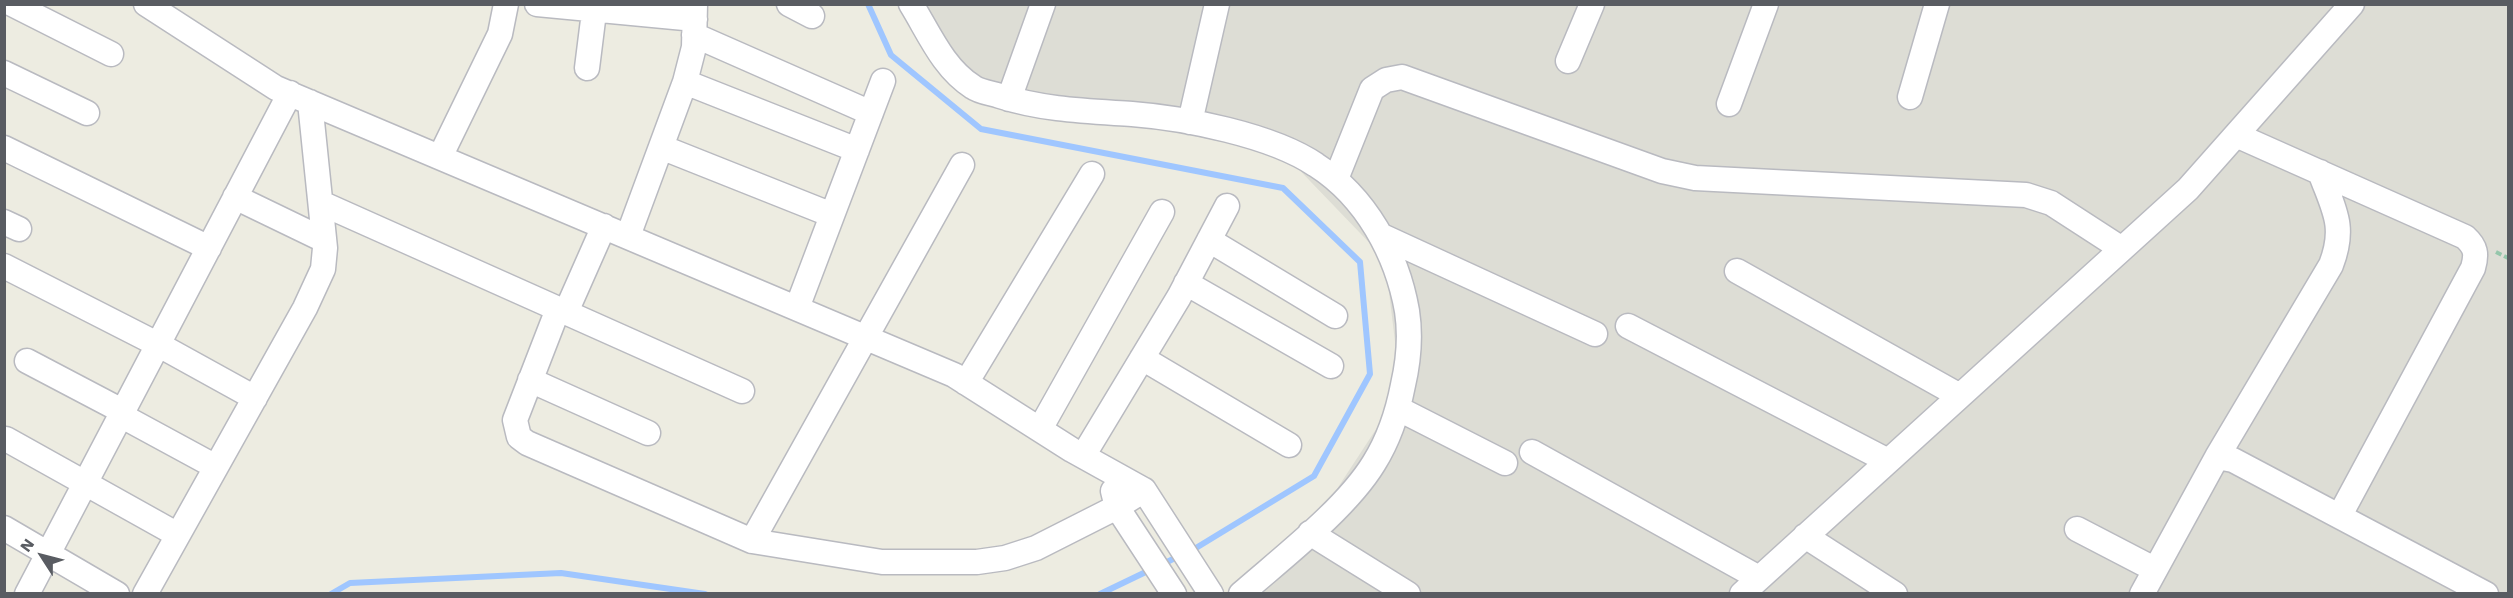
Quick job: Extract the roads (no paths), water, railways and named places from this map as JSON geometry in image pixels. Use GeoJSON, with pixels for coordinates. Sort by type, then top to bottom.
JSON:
{"type":"FeatureCollection","features":[{"type":"Feature","properties":{"kind":"street"},"geometry":{"type":"LineString","coordinates":[[12,4],[111,54]]}},
{"type":"Feature","properties":{"kind":"street"},"geometry":{"type":"LineString","coordinates":[[146,4],[276,88],[954,375],[1083,456],[1144,490],[1211,594]]}},
{"type":"Feature","properties":{"kind":"street"},"geometry":{"type":"LineString","coordinates":[[440,157],[500,34],[506,4]]}},
{"type":"Feature","properties":{"kind":"street"},"geometry":{"type":"LineString","coordinates":[[537,4],[595,7],[695,20],[871,112]]}},
{"type":"Feature","properties":{"kind":"street"},"geometry":{"type":"LineString","coordinates":[[789,4],[813,16]]}},
{"type":"Feature","properties":{"kind":"street"},"geometry":{"type":"LineString","coordinates":[[911,4],[948,66],[974,88],[1009,99],[1060,110],[1135,115],[1190,122],[1256,139],[1315,163],[1336,179],[1382,236],[1401,279],[1411,334],[1409,358],[1399,409],[1375,462],[1355,487],[1310,533],[1241,594]]}},
{"type":"Feature","properties":{"kind":"street"},"geometry":{"type":"LineString","coordinates":[[1009,99],[1043,4]]}},
{"type":"Feature","properties":{"kind":"street"},"geometry":{"type":"LineString","coordinates":[[1190,122],[1217,4]]}},
{"type":"Feature","properties":{"kind":"street"},"geometry":{"type":"LineString","coordinates":[[1568,61],[1592,4]]}},
{"type":"Feature","properties":{"kind":"street"},"geometry":{"type":"LineString","coordinates":[[1729,105],[1766,4]]}},
{"type":"Feature","properties":{"kind":"street"},"geometry":{"type":"LineString","coordinates":[[1910,97],[1937,4]]}},
{"type":"Feature","properties":{"kind":"street"},"geometry":{"type":"LineString","coordinates":[[1532,452],[1750,586],[2188,189],[2352,4]]}},
{"type":"Feature","properties":{"kind":"street"},"geometry":{"type":"LineString","coordinates":[[587,68],[595,7]]}},
{"type":"Feature","properties":{"kind":"street"},"geometry":{"type":"LineString","coordinates":[[627,236],[685,82],[695,20]]}},
{"type":"Feature","properties":{"kind":"street"},"geometry":{"type":"LineString","coordinates":[[4,73],[87,113]]}},
{"type":"Feature","properties":{"kind":"street"},"geometry":{"type":"LineString","coordinates":[[1336,179],[1372,89],[1386,80],[1402,77],[1662,171],[1695,178],[2026,195],[2051,203],[2122,249]]}},
{"type":"Feature","properties":{"kind":"street"},"geometry":{"type":"LineString","coordinates":[[797,308],[883,81]]}},
{"type":"Feature","properties":{"kind":"street"},"geometry":{"type":"LineString","coordinates":[[685,82],[857,150]]}},
{"type":"Feature","properties":{"kind":"street"},"geometry":{"type":"LineString","coordinates":[[27,594],[50,555],[235,197],[300,98]]}},
{"type":"Feature","properties":{"kind":"street"},"geometry":{"type":"LineString","coordinates":[[145,594],[316,289],[323,269],[324,240],[321,203],[300,98]]}},
{"type":"Feature","properties":{"kind":"street"},"geometry":{"type":"LineString","coordinates":[[2236,135],[2465,237],[2473,245],[2476,255],[2473,268],[2436,340],[2340,515]]}},
{"type":"Feature","properties":{"kind":"street"},"geometry":{"type":"LineString","coordinates":[[661,147],[832,215]]}},
{"type":"Feature","properties":{"kind":"street"},"geometry":{"type":"LineString","coordinates":[[4,148],[209,248]]}},
{"type":"Feature","properties":{"kind":"street"},"geometry":{"type":"LineString","coordinates":[[752,541],[864,336],[962,165]]}},
{"type":"Feature","properties":{"kind":"street"},"geometry":{"type":"LineString","coordinates":[[2077,529],[2152,585],[2217,457],[2331,265],[2338,249],[2340,234],[2338,221],[2320,172]]}},
{"type":"Feature","properties":{"kind":"street"},"geometry":{"type":"LineString","coordinates":[[966,383],[1092,174]]}},
{"type":"Feature","properties":{"kind":"street"},"geometry":{"type":"LineString","coordinates":[[235,197],[324,240]]}},
{"type":"Feature","properties":{"kind":"street"},"geometry":{"type":"LineString","coordinates":[[321,203],[742,391]]}},
{"type":"Feature","properties":{"kind":"street"},"geometry":{"type":"LineString","coordinates":[[1083,456],[1186,284],[1227,206]]}},
{"type":"Feature","properties":{"kind":"street"},"geometry":{"type":"LineString","coordinates":[[1040,429],[1162,212]]}},
{"type":"Feature","properties":{"kind":"street"},"geometry":{"type":"LineString","coordinates":[[604,226],[530,380],[515,420],[519,437],[527,443],[752,541],[882,562],[977,562],[1005,558],[1124,517],[1144,490]]}},
{"type":"Feature","properties":{"kind":"street"},"geometry":{"type":"LineString","coordinates":[[1382,236],[1595,333]]}},
{"type":"Feature","properties":{"kind":"street"},"geometry":{"type":"LineString","coordinates":[[1209,240],[1335,316]]}},
{"type":"Feature","properties":{"kind":"street"},"geometry":{"type":"LineString","coordinates":[[4,266],[159,345],[255,398]]}},
{"type":"Feature","properties":{"kind":"street"},"geometry":{"type":"LineString","coordinates":[[1737,271],[1960,396]]}},
{"type":"Feature","properties":{"kind":"street"},"geometry":{"type":"LineString","coordinates":[[1186,284],[1331,366]]}},
{"type":"Feature","properties":{"kind":"street"},"geometry":{"type":"LineString","coordinates":[[1628,326],[1888,461]]}},
{"type":"Feature","properties":{"kind":"street"},"geometry":{"type":"LineString","coordinates":[[1142,358],[1289,445]]}},
{"type":"Feature","properties":{"kind":"street"},"geometry":{"type":"LineString","coordinates":[[27,361],[216,467]]}},
{"type":"Feature","properties":{"kind":"street"},"geometry":{"type":"LineString","coordinates":[[530,380],[648,433]]}},
{"type":"Feature","properties":{"kind":"street"},"geometry":{"type":"LineString","coordinates":[[1399,409],[1505,464]]}},
{"type":"Feature","properties":{"kind":"street"},"geometry":{"type":"LineString","coordinates":[[6,439],[178,535]]}},
{"type":"Feature","properties":{"kind":"street"},"geometry":{"type":"LineString","coordinates":[[2217,457],[2233,460],[2486,594]]}},
{"type":"Feature","properties":{"kind":"street"},"geometry":{"type":"LineString","coordinates":[[1109,470],[1124,517],[1174,594]]}},
{"type":"Feature","properties":{"kind":"street"},"geometry":{"type":"LineString","coordinates":[[4,528],[117,594]]}},
{"type":"Feature","properties":{"kind":"street"},"geometry":{"type":"LineString","coordinates":[[1310,533],[1408,594]]}},
{"type":"Feature","properties":{"kind":"street"},"geometry":{"type":"LineString","coordinates":[[1805,536],[1895,594]]}},
{"type":"Feature","properties":{"kind":"waterway"},"geometry":{"type":"LineString","coordinates":[[868,4],[891,55],[981,129],[1283,188],[1360,262],[1370,374],[1314,476],[1191,551]]}},
{"type":"Feature","properties":{"kind":"waterway"},"geometry":{"type":"LineString","coordinates":[[1161,565],[1181,555]]}},
{"type":"Feature","properties":{"kind":"waterway"},"geometry":{"type":"LineString","coordinates":[[1100,594],[1152,569]]}},
{"type":"Feature","properties":{"kind":"waterway"},"geometry":{"type":"LineString","coordinates":[[331,594],[350,583],[561,573],[705,594]]}}]}
